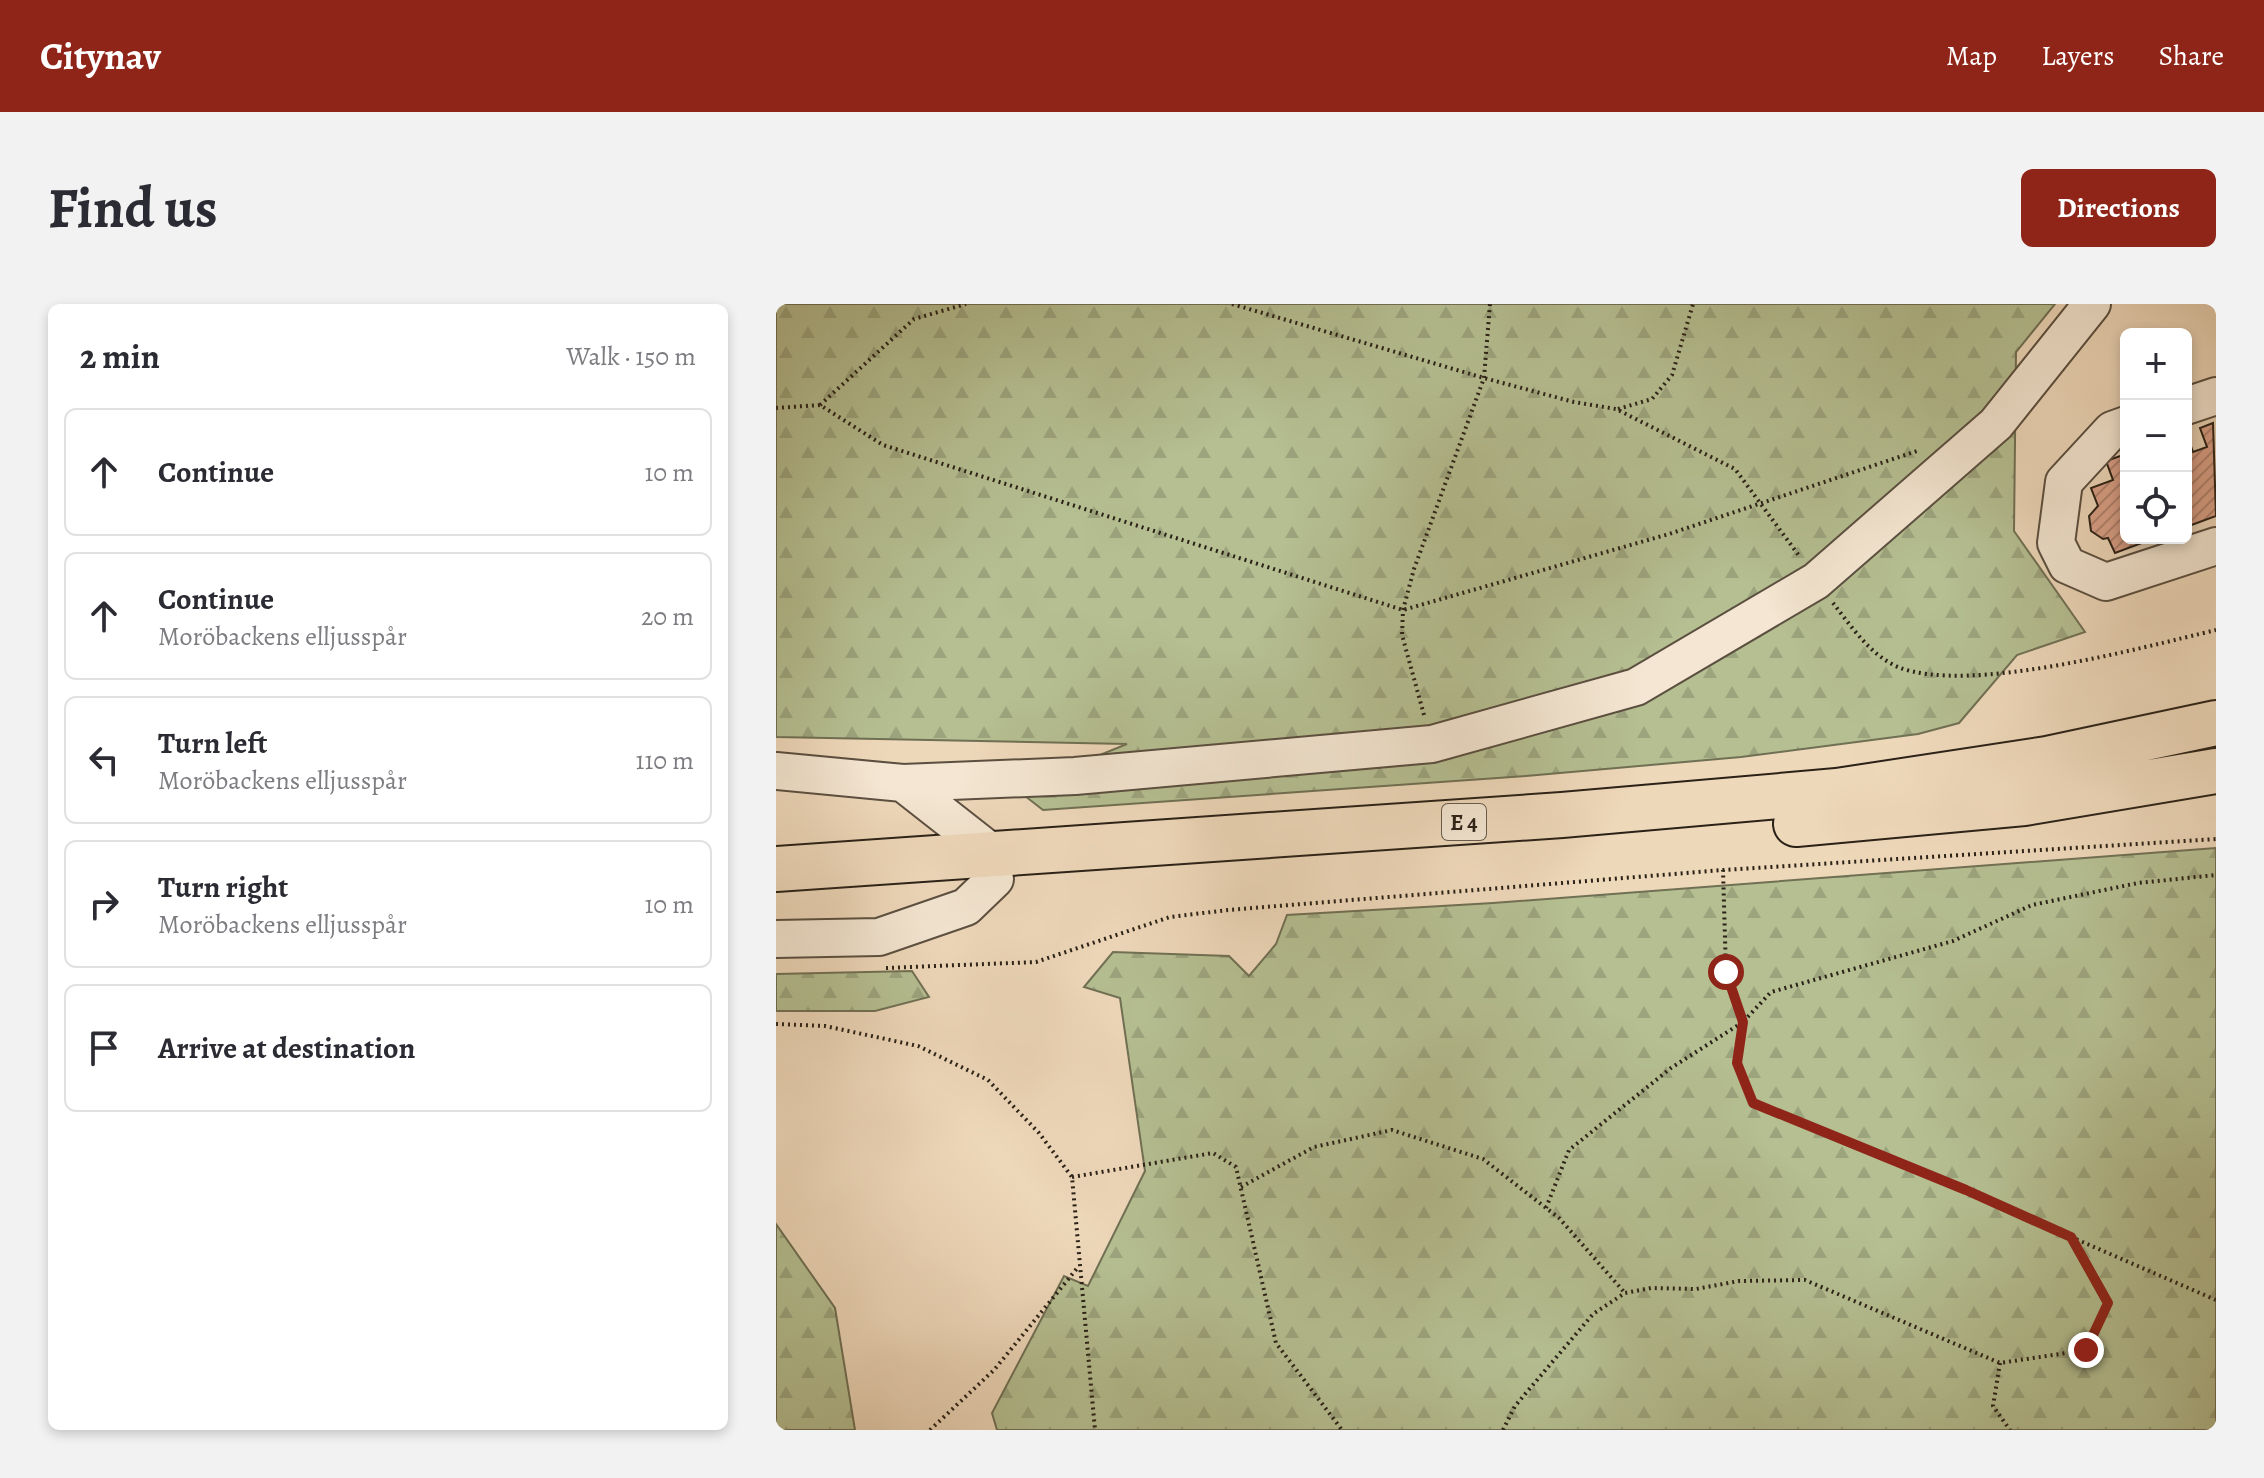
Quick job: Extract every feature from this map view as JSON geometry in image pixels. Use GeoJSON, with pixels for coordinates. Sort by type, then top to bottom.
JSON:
{"type":"FeatureCollection","features":[{"type":"Feature","properties":{"kind":"highway","name":"E 4"},"geometry":{"type":"LineString","coordinates":[[776,894],[996,867],[1837,791],[2047,759],[2216,723]]}},
{"type":"Feature","properties":{"kind":"highway","name":"E 4"},"geometry":{"type":"LineString","coordinates":[[776,869],[996,867],[1908,816],[2024,803],[2216,771]]}},
{"type":"Feature","properties":{"kind":"lane"},"geometry":{"type":"LineString","coordinates":[[776,771],[903,783],[1075,776],[1432,744],[1636,687],[1816,581],[1996,424],[2092,304]]}},
{"type":"Feature","properties":{"kind":"lane"},"geometry":{"type":"LineString","coordinates":[[2192,404],[2216,396]]}},
{"type":"Feature","properties":{"kind":"lane"},"geometry":{"type":"LineString","coordinates":[[2120,427],[2112,430],[2064,482],[2056,543],[2067,565],[2106,582],[2216,546]]}},
{"type":"Feature","properties":{"kind":"lane"},"geometry":{"type":"LineString","coordinates":[[776,939],[879,937],[966,907],[996,867],[903,783]]}},
{"type":"Feature","properties":{"kind":"path"},"geometry":{"type":"LineString","coordinates":[[820,405],[914,319],[966,304]]}},
{"type":"Feature","properties":{"kind":"path"},"geometry":{"type":"LineString","coordinates":[[1232,304],[1484,378],[1574,402],[1616,409],[1735,469],[1763,502],[1816,581],[1863,641],[1896,666],[1935,677],[1987,675],[2134,649],[2216,630]]}},
{"type":"Feature","properties":{"kind":"path"},"geometry":{"type":"LineString","coordinates":[[1255,304],[1260,312]]}},
{"type":"Feature","properties":{"kind":"path"},"geometry":{"type":"LineString","coordinates":[[1432,744],[1402,635],[1403,610],[1414,569],[1484,378],[1490,304]]}},
{"type":"Feature","properties":{"kind":"path"},"geometry":{"type":"LineString","coordinates":[[1616,409],[1652,399],[1672,375],[1693,304]]}},
{"type":"Feature","properties":{"kind":"path"},"geometry":{"type":"LineString","coordinates":[[776,408],[820,405],[883,445],[1403,610],[1669,534],[1923,448]]}},
{"type":"Feature","properties":{"kind":"path"},"geometry":{"type":"LineString","coordinates":[[883,968],[1036,962],[1170,917],[1723,870],[2216,839]]}},
{"type":"Feature","properties":{"kind":"path"},"geometry":{"type":"LineString","coordinates":[[1723,870],[1726,972],[1743,1022],[1737,1063],[1753,1103],[1966,1190],[2216,1300]]}},
{"type":"Feature","properties":{"kind":"path"},"geometry":{"type":"LineString","coordinates":[[1546,1208],[1569,1150],[1671,1068],[1743,1022],[1771,992],[1953,941],[2032,905],[2138,883],[2216,875]]}},
{"type":"Feature","properties":{"kind":"path"},"geometry":{"type":"LineString","coordinates":[[776,1024],[825,1026],[918,1046],[988,1080],[1039,1133],[1072,1177],[1095,1430]]}},
{"type":"Feature","properties":{"kind":"path"},"geometry":{"type":"LineString","coordinates":[[1241,1187],[1314,1147],[1392,1130],[1483,1159],[1559,1218],[1625,1293]]}},
{"type":"Feature","properties":{"kind":"path"},"geometry":{"type":"LineString","coordinates":[[1072,1177],[1213,1153],[1236,1167],[1276,1343],[1342,1430]]}},
{"type":"Feature","properties":{"kind":"path"},"geometry":{"type":"LineString","coordinates":[[1503,1430],[1515,1406],[1593,1314],[1625,1293],[1651,1288],[1696,1289],[1739,1281],[1805,1280],[2000,1363],[2086,1350],[2108,1303],[2071,1237]]}},
{"type":"Feature","properties":{"kind":"path"},"geometry":{"type":"LineString","coordinates":[[930,1430],[994,1370],[1080,1264]]}},
{"type":"Feature","properties":{"kind":"path"},"geometry":{"type":"LineString","coordinates":[[2000,1363],[1993,1406],[2010,1430]]}},
{"type":"Feature","properties":{"kind":"green space"},"geometry":{"type":"Polygon","coordinates":[[[776,304],[2055,304],[2016,352],[2014,531],[2085,632],[2017,655],[1959,723],[1918,734],[1741,757],[1526,776],[1043,810],[1016,789],[1127,744],[776,737],[776,304]]]}},
{"type":"Feature","properties":{"kind":"green space"},"geometry":{"type":"Polygon","coordinates":[[[2216,848],[2216,1430],[997,1430],[992,1413],[1064,1276],[1088,1286],[1145,1171],[1120,998],[1084,987],[1113,952],[1229,956],[1249,976],[1276,944],[1287,915],[1493,903],[2216,848]]]}},
{"type":"Feature","properties":{"kind":"green space"},"geometry":{"type":"Polygon","coordinates":[[[912,971],[929,997],[875,1011],[776,1011],[776,974],[912,971]]]}},
{"type":"Feature","properties":{"kind":"green space"},"geometry":{"type":"Polygon","coordinates":[[[776,1224],[835,1308],[855,1430],[776,1430],[776,1224]]]}},
{"type":"Feature","properties":{"kind":"building"},"geometry":{"type":"Polygon","coordinates":[[[2213,423],[2216,516],[2192,525],[2192,449],[2193,452],[2207,447],[2200,428],[2213,423]]]}},
{"type":"Feature","properties":{"kind":"building"},"geometry":{"type":"Polygon","coordinates":[[[2120,456],[2120,544],[2139,544],[2115,553],[2108,538],[2103,539],[2091,531],[2089,516],[2098,506],[2091,488],[2113,480],[2106,461],[2120,456]]]}},
{"type":"Feature","properties":{"kind":"route"},"geometry":{"type":"LineString","coordinates":[[1726,972],[1743,1022],[1737,1063],[1753,1103],[1966,1190],[2071,1237],[2108,1303],[2086,1350]]}}]}
